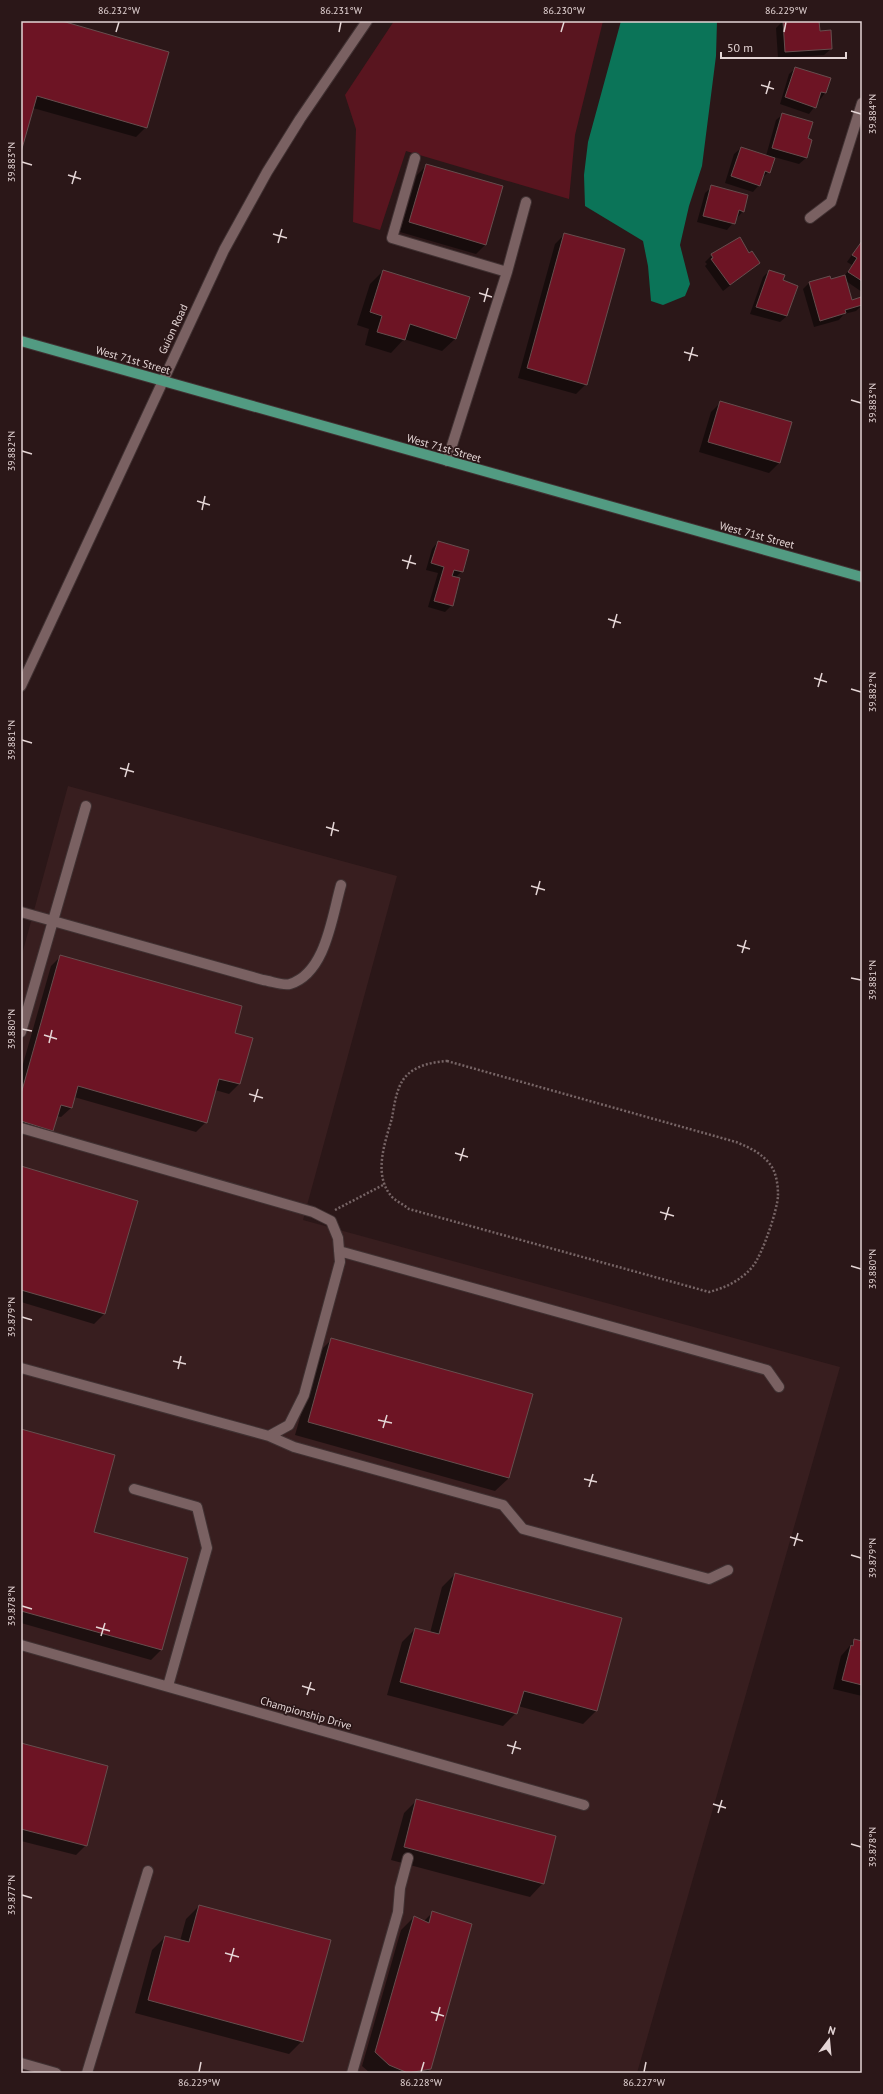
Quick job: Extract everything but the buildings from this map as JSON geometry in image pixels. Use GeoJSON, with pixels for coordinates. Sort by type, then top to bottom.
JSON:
{"type":"FeatureCollection","features":[{"type":"Feature","properties":{"kind":"main road","name":"West 71st Street"},"geometry":{"type":"LineString","coordinates":[[21,341],[862,577]]}},
{"type":"Feature","properties":{"kind":"street","name":"Guion Road"},"geometry":{"type":"LineString","coordinates":[[21,686],[210,279],[256,192],[300,119],[367,21]]}},
{"type":"Feature","properties":{"kind":"street"},"geometry":{"type":"LineString","coordinates":[[810,218],[831,202],[862,103]]}},
{"type":"Feature","properties":{"kind":"street"},"geometry":{"type":"LineString","coordinates":[[415,158],[392,238],[507,272]]}},
{"type":"Feature","properties":{"kind":"street"},"geometry":{"type":"LineString","coordinates":[[447,461],[507,272],[526,202]]}},
{"type":"Feature","properties":{"kind":"street"},"geometry":{"type":"LineString","coordinates":[[21,1032],[86,806]]}},
{"type":"Feature","properties":{"kind":"street"},"geometry":{"type":"LineString","coordinates":[[21,912],[263,980],[288,984],[304,978],[321,956],[341,885]]}},
{"type":"Feature","properties":{"kind":"street"},"geometry":{"type":"LineString","coordinates":[[21,1128],[313,1212],[332,1221],[338,1238],[340,1262],[304,1395],[289,1425],[269,1436]]}},
{"type":"Feature","properties":{"kind":"street"},"geometry":{"type":"LineString","coordinates":[[339,1251],[767,1370],[779,1388]]}},
{"type":"Feature","properties":{"kind":"street"},"geometry":{"type":"LineString","coordinates":[[21,1368],[269,1436],[294,1447],[503,1505],[523,1529],[709,1579],[728,1570]]}},
{"type":"Feature","properties":{"kind":"street"},"geometry":{"type":"LineString","coordinates":[[134,1489],[197,1507],[207,1548],[168,1686]]}},
{"type":"Feature","properties":{"kind":"street","name":"Championship Drive"},"geometry":{"type":"LineString","coordinates":[[21,1645],[584,1805]]}},
{"type":"Feature","properties":{"kind":"street"},"geometry":{"type":"LineString","coordinates":[[352,2073],[398,1912],[400,1888],[408,1858]]}},
{"type":"Feature","properties":{"kind":"street"},"geometry":{"type":"LineString","coordinates":[[87,2073],[148,1871]]}},
{"type":"Feature","properties":{"kind":"street"},"geometry":{"type":"LineString","coordinates":[[21,2064],[56,2073]]}},
{"type":"Feature","properties":{"kind":"path"},"geometry":{"type":"LineString","coordinates":[[447,1061],[736,1142],[755,1150],[769,1163],[776,1178],[778,1196],[765,1245],[753,1267],[727,1287],[709,1292],[408,1209],[393,1198],[385,1184],[382,1158],[403,1080],[412,1072],[429,1062],[447,1061]]}},
{"type":"Feature","properties":{"kind":"path"},"geometry":{"type":"LineString","coordinates":[[322,1216],[385,1184]]}},
{"type":"Feature","properties":{"kind":"shaded area"},"geometry":{"type":"Polygon","coordinates":[[[394,21],[603,21],[575,135],[569,199],[406,151],[380,230],[353,222],[356,129],[345,95],[394,21]]]}},
{"type":"Feature","properties":{"kind":"shaded area"},"geometry":{"type":"Polygon","coordinates":[[[621,21],[717,21],[716,56],[702,166],[689,206],[680,245],[690,284],[685,296],[663,305],[651,301],[648,266],[643,241],[585,206],[584,175],[588,142],[621,21]]]}},
{"type":"Feature","properties":{"kind":"shaded area"},"geometry":{"type":"Polygon","coordinates":[[[68,786],[397,876],[303,1220],[840,1367],[637,2073],[21,2073],[21,958],[68,786]]]}}]}
